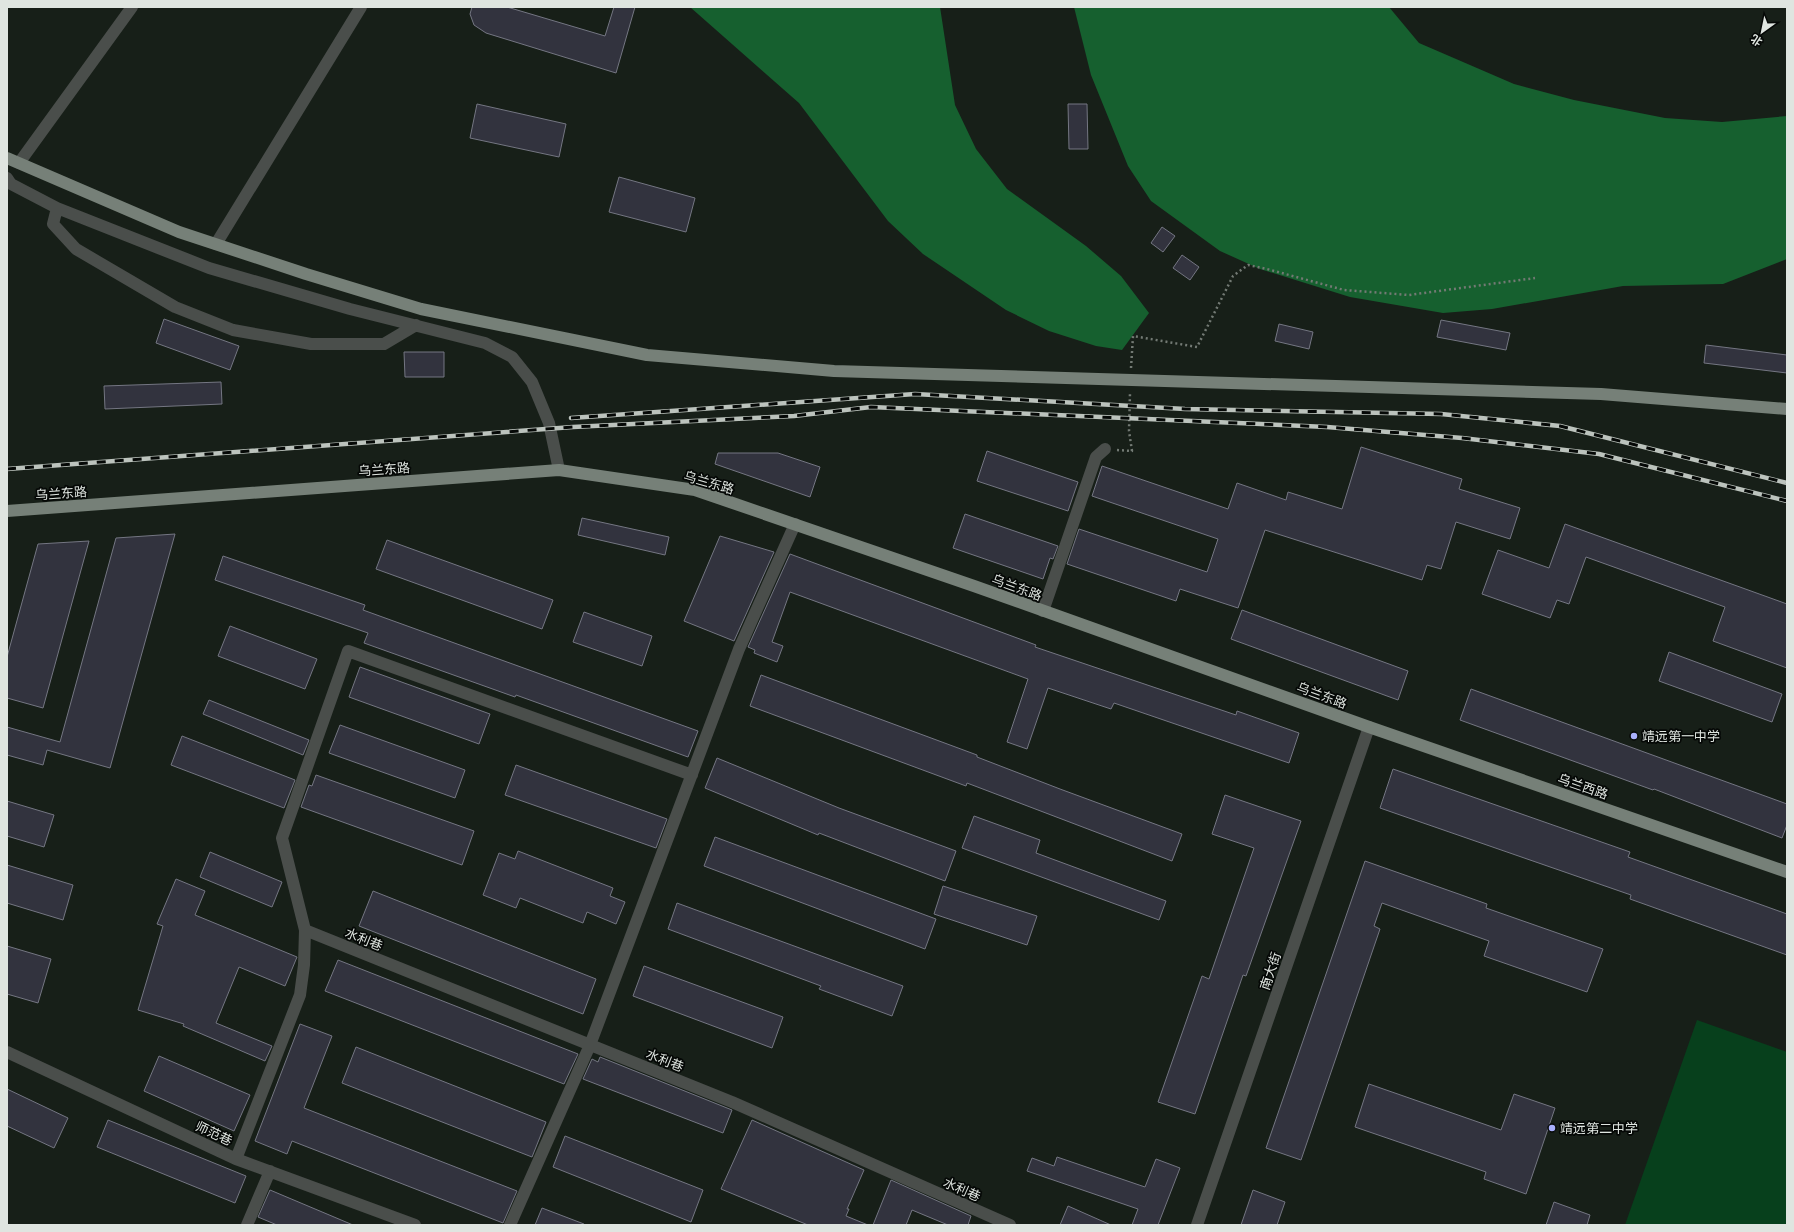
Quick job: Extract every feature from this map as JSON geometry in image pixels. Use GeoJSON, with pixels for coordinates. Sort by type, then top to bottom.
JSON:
{"type":"FeatureCollection","features":[{"type":"Feature","properties":{"kind":"main road"},"geometry":{"type":"LineString","coordinates":[[7,158],[179,232],[421,309],[647,356],[834,371],[1601,394],[1787,409]]}},
{"type":"Feature","properties":{"kind":"main road","name":"乌兰东路"},"geometry":{"type":"LineString","coordinates":[[7,511],[559,470],[695,490],[1043,611],[1369,727]]}},
{"type":"Feature","properties":{"kind":"main road","name":"乌兰西路"},"geometry":{"type":"LineString","coordinates":[[1369,727],[1787,872]]}},
{"type":"Feature","properties":{"kind":"street"},"geometry":{"type":"LineString","coordinates":[[19,163],[132,7]]}},
{"type":"Feature","properties":{"kind":"street"},"geometry":{"type":"LineString","coordinates":[[216,244],[360,7]]}},
{"type":"Feature","properties":{"kind":"street"},"geometry":{"type":"LineString","coordinates":[[7,178],[11,184],[58,208],[209,268],[350,309],[485,343],[512,357],[532,382],[549,423],[559,470]]}},
{"type":"Feature","properties":{"kind":"street"},"geometry":{"type":"LineString","coordinates":[[58,208],[53,224],[76,249],[175,307],[233,330],[311,344],[384,344],[416,325]]}},
{"type":"Feature","properties":{"kind":"street"},"geometry":{"type":"LineString","coordinates":[[1043,611],[1096,457],[1105,449]]}},
{"type":"Feature","properties":{"kind":"street"},"geometry":{"type":"LineString","coordinates":[[510,1225],[590,1045],[739,649],[795,524]]}},
{"type":"Feature","properties":{"kind":"street"},"geometry":{"type":"LineString","coordinates":[[236,1159],[300,995],[304,964],[305,930],[282,838],[348,651],[692,775]]}},
{"type":"Feature","properties":{"kind":"street","name":"南大街"},"geometry":{"type":"LineString","coordinates":[[1197,1225],[1369,727]]}},
{"type":"Feature","properties":{"kind":"street","name":"水利巷"},"geometry":{"type":"LineString","coordinates":[[305,930],[732,1102],[1010,1225]]}},
{"type":"Feature","properties":{"kind":"street","name":"师范巷"},"geometry":{"type":"LineString","coordinates":[[7,1052],[236,1159],[415,1225]]}},
{"type":"Feature","properties":{"kind":"street"},"geometry":{"type":"LineString","coordinates":[[247,1225],[270,1171]]}},
{"type":"Feature","properties":{"kind":"path"},"geometry":{"type":"LineString","coordinates":[[1133,336],[1197,347],[1233,276],[1248,265],[1344,290],[1409,295],[1535,278]]}},
{"type":"Feature","properties":{"kind":"path"},"geometry":{"type":"LineString","coordinates":[[1105,449],[1132,451],[1129,431]]}},
{"type":"Feature","properties":{"kind":"green space"},"geometry":{"type":"Polygon","coordinates":[[[690,7],[940,7],[955,105],[976,149],[1007,189],[1086,246],[1121,276],[1149,313],[1122,350],[1096,346],[1049,331],[1006,310],[923,254],[888,221],[799,103],[690,7]]]}},
{"type":"Feature","properties":{"kind":"green space"},"geometry":{"type":"Polygon","coordinates":[[[1074,7],[1389,7],[1419,43],[1514,84],[1574,100],[1665,118],[1722,122],[1787,116],[1787,259],[1723,284],[1623,286],[1492,309],[1443,313],[1350,297],[1260,269],[1220,251],[1151,201],[1128,166],[1091,75],[1074,7]]]}},
{"type":"Feature","properties":{"kind":"green space"},"geometry":{"type":"Polygon","coordinates":[[[1697,1020],[1787,1052],[1787,1225],[1625,1225],[1697,1020]]]}},
{"type":"Feature","properties":{"kind":"building"},"geometry":{"type":"Polygon","coordinates":[[[472,7],[507,7],[605,36],[614,7],[635,7],[616,73],[486,33],[474,25],[470,14],[472,7]]]}},
{"type":"Feature","properties":{"kind":"building"},"geometry":{"type":"Polygon","coordinates":[[[477,104],[566,124],[559,157],[470,138],[477,104]]]}},
{"type":"Feature","properties":{"kind":"building"},"geometry":{"type":"Polygon","coordinates":[[[1068,104],[1087,104],[1088,149],[1069,149],[1068,104]]]}},
{"type":"Feature","properties":{"kind":"building"},"geometry":{"type":"Polygon","coordinates":[[[619,177],[695,198],[686,232],[609,212],[619,177]]]}},
{"type":"Feature","properties":{"kind":"building"},"geometry":{"type":"Polygon","coordinates":[[[1162,227],[1175,236],[1163,252],[1151,243],[1162,227]]]}},
{"type":"Feature","properties":{"kind":"building"},"geometry":{"type":"Polygon","coordinates":[[[1182,255],[1199,267],[1190,280],[1173,268],[1182,255]]]}},
{"type":"Feature","properties":{"kind":"building"},"geometry":{"type":"Polygon","coordinates":[[[164,319],[239,346],[230,370],[156,343],[164,319]]]}},
{"type":"Feature","properties":{"kind":"building"},"geometry":{"type":"Polygon","coordinates":[[[1441,320],[1510,333],[1506,350],[1437,337],[1441,320]]]}},
{"type":"Feature","properties":{"kind":"building"},"geometry":{"type":"Polygon","coordinates":[[[1279,324],[1313,332],[1309,349],[1275,341],[1279,324]]]}},
{"type":"Feature","properties":{"kind":"building"},"geometry":{"type":"Polygon","coordinates":[[[1706,345],[1787,355],[1787,373],[1704,363],[1706,345]]]}},
{"type":"Feature","properties":{"kind":"building"},"geometry":{"type":"Polygon","coordinates":[[[404,352],[444,352],[444,377],[405,377],[404,352]]]}},
{"type":"Feature","properties":{"kind":"building"},"geometry":{"type":"Polygon","coordinates":[[[221,382],[222,404],[105,409],[104,386],[221,382]]]}},
{"type":"Feature","properties":{"kind":"building"},"geometry":{"type":"Polygon","coordinates":[[[1361,447],[1462,479],[1459,489],[1520,508],[1510,539],[1456,522],[1441,569],[1427,565],[1422,580],[1265,530],[1238,608],[1180,589],[1176,601],[1067,564],[1079,529],[1207,572],[1218,539],[1092,496],[1102,466],[1228,509],[1237,483],[1286,500],[1288,492],[1342,509],[1361,447]]]}},
{"type":"Feature","properties":{"kind":"building"},"geometry":{"type":"Polygon","coordinates":[[[987,451],[1078,482],[1068,511],[977,481],[987,451]]]}},
{"type":"Feature","properties":{"kind":"building"},"geometry":{"type":"Polygon","coordinates":[[[718,453],[778,453],[820,467],[810,497],[715,464],[718,453]]]}},
{"type":"Feature","properties":{"kind":"building"},"geometry":{"type":"Polygon","coordinates":[[[965,514],[1058,546],[1053,559],[1050,558],[1043,579],[953,548],[965,514]]]}},
{"type":"Feature","properties":{"kind":"building"},"geometry":{"type":"Polygon","coordinates":[[[582,518],[669,537],[665,555],[578,535],[582,518]]]}},
{"type":"Feature","properties":{"kind":"building"},"geometry":{"type":"Polygon","coordinates":[[[1565,524],[1787,604],[1787,668],[1713,641],[1725,607],[1586,557],[1569,604],[1557,600],[1550,618],[1482,594],[1498,550],[1549,568],[1565,524]]]}},
{"type":"Feature","properties":{"kind":"building"},"geometry":{"type":"Polygon","coordinates":[[[175,534],[110,768],[47,750],[43,765],[7,755],[7,727],[60,742],[116,538],[175,534]]]}},
{"type":"Feature","properties":{"kind":"building"},"geometry":{"type":"Polygon","coordinates":[[[720,536],[774,552],[734,641],[684,621],[720,536]]]}},
{"type":"Feature","properties":{"kind":"building"},"geometry":{"type":"Polygon","coordinates":[[[387,540],[553,600],[542,629],[376,569],[387,540]]]}},
{"type":"Feature","properties":{"kind":"building"},"geometry":{"type":"Polygon","coordinates":[[[89,541],[43,708],[7,698],[7,657],[38,544],[89,541]]]}},
{"type":"Feature","properties":{"kind":"building"},"geometry":{"type":"Polygon","coordinates":[[[790,554],[1036,645],[1035,647],[1236,715],[1237,711],[1299,733],[1289,763],[1114,703],[1111,709],[1048,688],[1027,749],[1007,742],[1028,679],[790,592],[772,642],[783,646],[777,662],[754,653],[755,650],[748,647],[790,554]]]}},
{"type":"Feature","properties":{"kind":"building"},"geometry":{"type":"Polygon","coordinates":[[[223,556],[365,605],[363,610],[698,731],[688,757],[516,695],[515,697],[364,643],[368,633],[215,580],[223,556]]]}},
{"type":"Feature","properties":{"kind":"building"},"geometry":{"type":"Polygon","coordinates":[[[1242,610],[1408,671],[1398,700],[1231,639],[1242,610]]]}},
{"type":"Feature","properties":{"kind":"building"},"geometry":{"type":"Polygon","coordinates":[[[584,612],[652,636],[642,666],[573,642],[584,612]]]}},
{"type":"Feature","properties":{"kind":"building"},"geometry":{"type":"Polygon","coordinates":[[[230,626],[317,659],[305,689],[218,656],[230,626]]]}},
{"type":"Feature","properties":{"kind":"building"},"geometry":{"type":"Polygon","coordinates":[[[1669,652],[1782,694],[1772,722],[1659,681],[1669,652]]]}},
{"type":"Feature","properties":{"kind":"building"},"geometry":{"type":"Polygon","coordinates":[[[360,667],[490,714],[479,744],[349,697],[360,667]]]}},
{"type":"Feature","properties":{"kind":"building"},"geometry":{"type":"Polygon","coordinates":[[[761,675],[977,755],[977,757],[1060,789],[1182,834],[1172,861],[967,783],[966,786],[750,706],[761,675]]]}},
{"type":"Feature","properties":{"kind":"building"},"geometry":{"type":"Polygon","coordinates":[[[1471,689],[1787,804],[1787,825],[1782,838],[1654,789],[1653,790],[1460,720],[1471,689]]]}},
{"type":"Feature","properties":{"kind":"building"},"geometry":{"type":"Polygon","coordinates":[[[209,700],[309,740],[303,755],[203,714],[209,700]]]}},
{"type":"Feature","properties":{"kind":"building"},"geometry":{"type":"Polygon","coordinates":[[[340,725],[465,770],[455,798],[329,753],[340,725]]]}},
{"type":"Feature","properties":{"kind":"building"},"geometry":{"type":"Polygon","coordinates":[[[182,736],[295,780],[284,808],[171,765],[182,736]]]}},
{"type":"Feature","properties":{"kind":"building"},"geometry":{"type":"Polygon","coordinates":[[[717,758],[839,808],[956,851],[945,881],[819,833],[818,835],[705,788],[717,758]]]}},
{"type":"Feature","properties":{"kind":"building"},"geometry":{"type":"Polygon","coordinates":[[[516,765],[667,819],[656,848],[505,795],[516,765]]]}},
{"type":"Feature","properties":{"kind":"building"},"geometry":{"type":"Polygon","coordinates":[[[1393,769],[1630,852],[1628,857],[1787,914],[1787,955],[1630,899],[1631,895],[1380,808],[1393,769]]]}},
{"type":"Feature","properties":{"kind":"building"},"geometry":{"type":"Polygon","coordinates":[[[316,775],[474,831],[462,865],[301,807],[309,785],[312,786],[316,775]]]}},
{"type":"Feature","properties":{"kind":"building"},"geometry":{"type":"Polygon","coordinates":[[[1225,795],[1301,821],[1246,976],[1243,975],[1195,1114],[1158,1102],[1202,976],[1209,979],[1254,848],[1212,834],[1225,795]]]}},
{"type":"Feature","properties":{"kind":"building"},"geometry":{"type":"Polygon","coordinates":[[[7,801],[54,815],[44,847],[7,836],[7,801]]]}},
{"type":"Feature","properties":{"kind":"building"},"geometry":{"type":"Polygon","coordinates":[[[974,816],[1040,840],[1036,853],[1166,901],[1159,920],[962,848],[974,816]]]}},
{"type":"Feature","properties":{"kind":"building"},"geometry":{"type":"Polygon","coordinates":[[[715,837],[936,919],[925,949],[704,866],[715,837]]]}},
{"type":"Feature","properties":{"kind":"building"},"geometry":{"type":"Polygon","coordinates":[[[518,851],[613,888],[610,896],[625,902],[616,924],[587,912],[583,923],[520,898],[516,908],[483,895],[499,853],[515,859],[518,851]]]}},
{"type":"Feature","properties":{"kind":"building"},"geometry":{"type":"Polygon","coordinates":[[[210,852],[282,882],[272,907],[200,877],[210,852]]]}},
{"type":"Feature","properties":{"kind":"building"},"geometry":{"type":"Polygon","coordinates":[[[1365,861],[1487,904],[1486,908],[1603,949],[1587,992],[1484,956],[1489,941],[1382,903],[1374,926],[1380,929],[1301,1160],[1266,1148],[1365,861]]]}},
{"type":"Feature","properties":{"kind":"building"},"geometry":{"type":"Polygon","coordinates":[[[7,865],[73,885],[63,920],[7,903],[7,865]]]}},
{"type":"Feature","properties":{"kind":"building"},"geometry":{"type":"Polygon","coordinates":[[[176,879],[205,891],[195,915],[297,957],[285,986],[239,967],[216,1023],[272,1046],[265,1061],[183,1026],[184,1024],[138,1010],[163,926],[157,924],[176,879]]]}},
{"type":"Feature","properties":{"kind":"building"},"geometry":{"type":"Polygon","coordinates":[[[943,886],[1037,916],[1027,945],[934,914],[943,886]]]}},
{"type":"Feature","properties":{"kind":"building"},"geometry":{"type":"Polygon","coordinates":[[[373,891],[596,979],[583,1014],[359,926],[373,891]]]}},
{"type":"Feature","properties":{"kind":"building"},"geometry":{"type":"Polygon","coordinates":[[[677,903],[903,986],[892,1016],[819,989],[821,986],[668,929],[677,903]]]}},
{"type":"Feature","properties":{"kind":"building"},"geometry":{"type":"Polygon","coordinates":[[[7,946],[51,959],[38,1003],[7,994],[7,946]]]}},
{"type":"Feature","properties":{"kind":"building"},"geometry":{"type":"Polygon","coordinates":[[[338,960],[578,1054],[564,1084],[325,991],[338,960]]]}},
{"type":"Feature","properties":{"kind":"building"},"geometry":{"type":"Polygon","coordinates":[[[644,966],[783,1017],[772,1048],[633,996],[644,966]]]}},
{"type":"Feature","properties":{"kind":"building"},"geometry":{"type":"Polygon","coordinates":[[[300,1024],[332,1036],[304,1108],[517,1191],[503,1223],[292,1141],[287,1154],[255,1141],[300,1024]]]}},
{"type":"Feature","properties":{"kind":"building"},"geometry":{"type":"Polygon","coordinates":[[[356,1047],[546,1122],[532,1157],[342,1083],[356,1047]]]}},
{"type":"Feature","properties":{"kind":"building"},"geometry":{"type":"Polygon","coordinates":[[[159,1056],[250,1095],[234,1131],[144,1091],[159,1056]]]}},
{"type":"Feature","properties":{"kind":"building"},"geometry":{"type":"Polygon","coordinates":[[[600,1057],[732,1110],[723,1133],[583,1079],[592,1059],[598,1062],[600,1057]]]}},
{"type":"Feature","properties":{"kind":"building"},"geometry":{"type":"Polygon","coordinates":[[[1369,1084],[1501,1130],[1514,1094],[1555,1108],[1526,1194],[1484,1179],[1486,1172],[1355,1127],[1369,1084]]]}},
{"type":"Feature","properties":{"kind":"building"},"geometry":{"type":"Polygon","coordinates":[[[7,1089],[68,1118],[54,1148],[7,1126],[7,1089]]]}},
{"type":"Feature","properties":{"kind":"building"},"geometry":{"type":"Polygon","coordinates":[[[108,1120],[246,1176],[235,1203],[97,1147],[108,1120]]]}},
{"type":"Feature","properties":{"kind":"building"},"geometry":{"type":"Polygon","coordinates":[[[752,1120],[864,1170],[847,1209],[849,1209],[846,1216],[868,1225],[808,1225],[721,1189],[752,1120]]]}},
{"type":"Feature","properties":{"kind":"building"},"geometry":{"type":"Polygon","coordinates":[[[565,1136],[703,1190],[691,1222],[553,1167],[565,1136]]]}},
{"type":"Feature","properties":{"kind":"building"},"geometry":{"type":"Polygon","coordinates":[[[1057,1157],[1145,1187],[1156,1159],[1180,1168],[1158,1225],[1132,1225],[1138,1209],[1027,1171],[1032,1158],[1054,1166],[1057,1157]]]}},
{"type":"Feature","properties":{"kind":"building"},"geometry":{"type":"Polygon","coordinates":[[[891,1180],[971,1216],[968,1225],[948,1225],[912,1210],[906,1225],[873,1225],[891,1180]]]}},
{"type":"Feature","properties":{"kind":"building"},"geometry":{"type":"Polygon","coordinates":[[[270,1190],[353,1225],[277,1225],[258,1217],[270,1190]]]}},
{"type":"Feature","properties":{"kind":"building"},"geometry":{"type":"Polygon","coordinates":[[[1253,1190],[1285,1202],[1277,1225],[1241,1225],[1253,1190]]]}},
{"type":"Feature","properties":{"kind":"building"},"geometry":{"type":"Polygon","coordinates":[[[1554,1202],[1590,1215],[1587,1225],[1546,1225],[1554,1202]]]}},
{"type":"Feature","properties":{"kind":"building"},"geometry":{"type":"Polygon","coordinates":[[[1068,1206],[1111,1225],[1060,1225],[1068,1206]]]}},
{"type":"Feature","properties":{"kind":"building"},"geometry":{"type":"Polygon","coordinates":[[[542,1208],[584,1224],[584,1225],[535,1225],[542,1208]]]}},
{"type":"Feature","properties":{"kind":"railway"},"geometry":{"type":"LineString","coordinates":[[571,418],[915,394],[1185,409],[1441,414],[1560,426],[1787,483]]}},
{"type":"Feature","properties":{"kind":"railway"},"geometry":{"type":"LineString","coordinates":[[7,469],[573,427],[794,416],[871,407],[1327,427],[1462,438],[1599,454],[1787,501]]}},
{"type":"Feature","properties":{"kind":"place","name":"靖远第一中学"},"geometry":{"type":"Point","coordinates":[1634,736]}},
{"type":"Feature","properties":{"kind":"place","name":"靖远第二中学"},"geometry":{"type":"Point","coordinates":[1552,1128]}}]}
